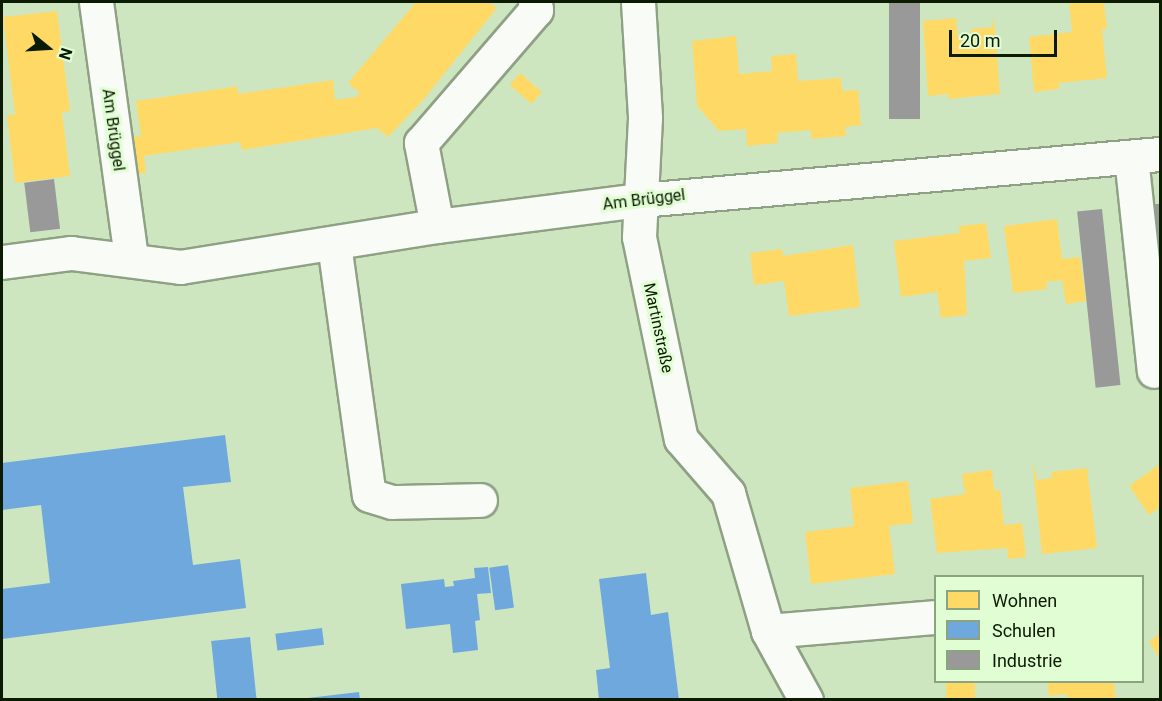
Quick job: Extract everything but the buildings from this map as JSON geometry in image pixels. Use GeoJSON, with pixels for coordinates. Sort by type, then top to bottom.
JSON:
{"type":"FeatureCollection","features":[{"type":"Feature","properties":{"kind":"street","name":"Am Brüggel"},"geometry":{"type":"LineString","coordinates":[[96,2],[131,259]]}},
{"type":"Feature","properties":{"kind":"street"},"geometry":{"type":"LineString","coordinates":[[436,226],[422,143],[536,10],[535,2]]}},
{"type":"Feature","properties":{"kind":"street","name":"Martinstraße"},"geometry":{"type":"LineString","coordinates":[[638,2],[645,118],[639,237],[681,439],[728,493],[768,631],[806,699]]}},
{"type":"Feature","properties":{"kind":"street","name":"Am Brüggel"},"geometry":{"type":"LineString","coordinates":[[2,262],[71,254],[131,259],[180,267],[436,226],[641,200],[1146,156]]}},
{"type":"Feature","properties":{"kind":"street"},"geometry":{"type":"LineString","coordinates":[[1146,156],[1154,371]]}},
{"type":"Feature","properties":{"kind":"street"},"geometry":{"type":"LineString","coordinates":[[334,244],[369,495],[392,502],[480,501]]}},
{"type":"Feature","properties":{"kind":"street"},"geometry":{"type":"LineString","coordinates":[[768,631],[934,617]]}}]}
